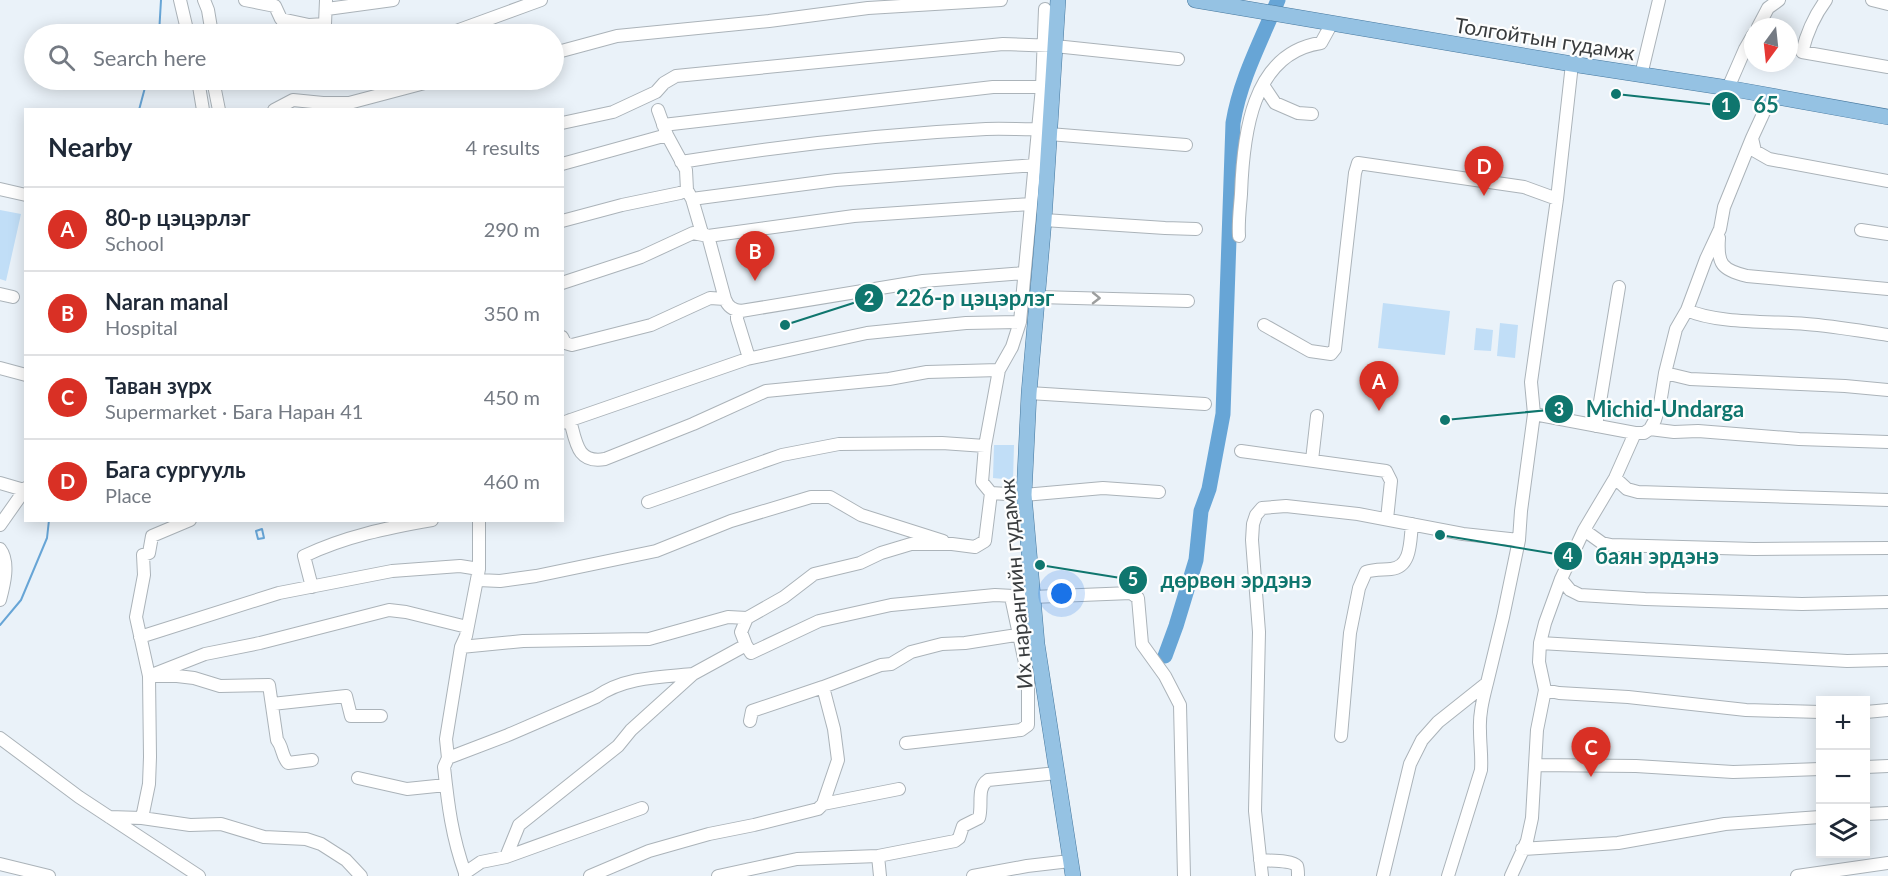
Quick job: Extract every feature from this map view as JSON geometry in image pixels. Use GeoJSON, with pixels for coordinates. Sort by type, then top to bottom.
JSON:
{"type":"FeatureCollection","features":[{"type":"Feature","properties":{"kind":"main road","name":"Толгойтын гудамж"},"geometry":{"type":"LineString","coordinates":[[1200,0],[1888,117]]}},
{"type":"Feature","properties":{"kind":"main road","name":"Их нарангийн гудамж"},"geometry":{"type":"LineString","coordinates":[[1051,4],[1044,220],[1029,393],[1024,495],[1036,632],[1035,676],[1057,773],[1072,868]]}},
{"type":"Feature","properties":{"kind":"street"},"geometry":{"type":"LineString","coordinates":[[180,0],[186,24]]}},
{"type":"Feature","properties":{"kind":"street"},"geometry":{"type":"LineString","coordinates":[[204,0],[210,24]]}},
{"type":"Feature","properties":{"kind":"street"},"geometry":{"type":"LineString","coordinates":[[245,0],[275,6],[281,20],[303,24]]}},
{"type":"Feature","properties":{"kind":"street"},"geometry":{"type":"LineString","coordinates":[[325,24],[326,4],[393,0]]}},
{"type":"Feature","properties":{"kind":"street"},"geometry":{"type":"LineString","coordinates":[[475,24],[541,0]]}},
{"type":"Feature","properties":{"kind":"street"},"geometry":{"type":"LineString","coordinates":[[564,50],[617,36],[769,21],[868,8],[1002,0]]}},
{"type":"Feature","properties":{"kind":"street"},"geometry":{"type":"LineString","coordinates":[[1641,75],[1659,0]]}},
{"type":"Feature","properties":{"kind":"street"},"geometry":{"type":"LineString","coordinates":[[1763,18],[1768,8],[1779,0]]}},
{"type":"Feature","properties":{"kind":"street"},"geometry":{"type":"LineString","coordinates":[[1826,0],[1806,36],[1802,52],[1888,67]]}},
{"type":"Feature","properties":{"kind":"street"},"geometry":{"type":"LineString","coordinates":[[1872,0],[1888,4]]}},
{"type":"Feature","properties":{"kind":"street"},"geometry":{"type":"LineString","coordinates":[[1239,236],[1243,147],[1252,111],[1272,70],[1286,56],[1305,47],[1321,43],[1326,22]]}},
{"type":"Feature","properties":{"kind":"street"},"geometry":{"type":"LineString","coordinates":[[564,123],[614,112],[656,92],[664,83],[676,76],[1003,44],[1049,45],[1178,59]]}},
{"type":"Feature","properties":{"kind":"street"},"geometry":{"type":"LineString","coordinates":[[1728,88],[1744,51]]}},
{"type":"Feature","properties":{"kind":"street"},"geometry":{"type":"LineString","coordinates":[[1448,876],[1481,770],[1482,752],[1479,730],[1481,708],[1519,540],[1534,414],[1531,382],[1557,199],[1572,64]]}},
{"type":"Feature","properties":{"kind":"street"},"geometry":{"type":"LineString","coordinates":[[1263,85],[1275,103],[1298,113],[1312,114]]}},
{"type":"Feature","properties":{"kind":"street"},"geometry":{"type":"LineString","coordinates":[[564,163],[665,130],[993,87],[1047,87]]}},
{"type":"Feature","properties":{"kind":"street"},"geometry":{"type":"LineString","coordinates":[[200,90],[203,108]]}},
{"type":"Feature","properties":{"kind":"street"},"geometry":{"type":"LineString","coordinates":[[215,90],[219,108]]}},
{"type":"Feature","properties":{"kind":"street"},"geometry":{"type":"LineString","coordinates":[[278,108],[293,100],[349,103],[398,90]]}},
{"type":"Feature","properties":{"kind":"street"},"geometry":{"type":"LineString","coordinates":[[1777,98],[1764,112],[1724,207],[1718,254],[1724,267],[1734,273],[1747,276],[1888,289]]}},
{"type":"Feature","properties":{"kind":"street"},"geometry":{"type":"LineString","coordinates":[[658,110],[665,130],[686,170],[689,194],[702,233],[708,236],[724,299],[737,311],[817,300],[923,281],[1024,273]]}},
{"type":"Feature","properties":{"kind":"street"},"geometry":{"type":"LineString","coordinates":[[681,162],[863,139],[987,129],[1046,131],[1186,145]]}},
{"type":"Feature","properties":{"kind":"street"},"geometry":{"type":"LineString","coordinates":[[461,647],[523,641],[649,639],[728,617],[747,618],[784,597],[814,574],[860,563],[881,552],[911,544],[952,544],[975,547],[985,541],[991,493],[982,482],[986,446],[999,370],[1012,347],[1020,322],[1035,165],[1046,131]]}},
{"type":"Feature","properties":{"kind":"street"},"geometry":{"type":"LineString","coordinates":[[1752,138],[1755,151],[1768,159],[1888,181]]}},
{"type":"Feature","properties":{"kind":"street"},"geometry":{"type":"LineString","coordinates":[[1264,325],[1310,351],[1331,354],[1335,349],[1358,163],[1524,187],[1557,199]]}},
{"type":"Feature","properties":{"kind":"street"},"geometry":{"type":"LineString","coordinates":[[564,220],[680,193],[1035,165]]}},
{"type":"Feature","properties":{"kind":"street"},"geometry":{"type":"LineString","coordinates":[[0,189],[24,195]]}},
{"type":"Feature","properties":{"kind":"street"},"geometry":{"type":"LineString","coordinates":[[564,282],[641,257],[693,233],[708,236],[854,216],[1030,204]]}},
{"type":"Feature","properties":{"kind":"street"},"geometry":{"type":"LineString","coordinates":[[1044,220],[1196,229]]}},
{"type":"Feature","properties":{"kind":"street"},"geometry":{"type":"LineString","coordinates":[[1534,414],[1635,433],[1644,433],[1650,429],[1660,404],[1676,328],[1687,310],[1706,258],[1720,229]]}},
{"type":"Feature","properties":{"kind":"street"},"geometry":{"type":"LineString","coordinates":[[1861,230],[1888,234]]}},
{"type":"Feature","properties":{"kind":"street"},"geometry":{"type":"LineString","coordinates":[[1596,426],[1619,287]]}},
{"type":"Feature","properties":{"kind":"street"},"geometry":{"type":"LineString","coordinates":[[0,294],[13,297]]}},
{"type":"Feature","properties":{"kind":"street"},"geometry":{"type":"LineString","coordinates":[[1038,297],[1188,301]]}},
{"type":"Feature","properties":{"kind":"street"},"geometry":{"type":"LineString","coordinates":[[564,341],[572,345],[651,325],[710,298],[724,299]]}},
{"type":"Feature","properties":{"kind":"street"},"geometry":{"type":"LineString","coordinates":[[1687,310],[1712,318],[1809,324],[1888,335]]}},
{"type":"Feature","properties":{"kind":"street"},"geometry":{"type":"LineString","coordinates":[[737,311],[737,319],[749,358]]}},
{"type":"Feature","properties":{"kind":"street"},"geometry":{"type":"LineString","coordinates":[[999,370],[927,372],[889,379],[766,391],[693,424],[596,461],[582,454],[566,421],[749,358],[867,333],[966,323],[1020,322]]}},
{"type":"Feature","properties":{"kind":"street"},"geometry":{"type":"LineString","coordinates":[[0,368],[24,374]]}},
{"type":"Feature","properties":{"kind":"street"},"geometry":{"type":"LineString","coordinates":[[1665,374],[1690,379],[1888,390]]}},
{"type":"Feature","properties":{"kind":"street"},"geometry":{"type":"LineString","coordinates":[[1029,393],[1205,404]]}},
{"type":"Feature","properties":{"kind":"street"},"geometry":{"type":"LineString","coordinates":[[1312,460],[1317,416]]}},
{"type":"Feature","properties":{"kind":"street"},"geometry":{"type":"LineString","coordinates":[[1650,429],[1800,439],[1888,442]]}},
{"type":"Feature","properties":{"kind":"street"},"geometry":{"type":"LineString","coordinates":[[1510,876],[1527,841],[1532,818],[1534,765],[1545,690],[1539,662],[1540,643],[1552,600],[1584,530],[1615,478],[1635,433]]}},
{"type":"Feature","properties":{"kind":"street"},"geometry":{"type":"LineString","coordinates":[[648,502],[782,455],[839,444],[942,443],[986,446]]}},
{"type":"Feature","properties":{"kind":"street"},"geometry":{"type":"LineString","coordinates":[[1241,451],[1386,471],[1391,481],[1387,519]]}},
{"type":"Feature","properties":{"kind":"street"},"geometry":{"type":"LineString","coordinates":[[1615,478],[1627,489],[1638,492],[1888,500]]}},
{"type":"Feature","properties":{"kind":"street"},"geometry":{"type":"LineString","coordinates":[[0,483],[24,489]]}},
{"type":"Feature","properties":{"kind":"street"},"geometry":{"type":"LineString","coordinates":[[991,493],[1024,495],[1103,488],[1159,492]]}},
{"type":"Feature","properties":{"kind":"street"},"geometry":{"type":"LineString","coordinates":[[0,525],[24,490]]}},
{"type":"Feature","properties":{"kind":"street"},"geometry":{"type":"LineString","coordinates":[[140,637],[279,593],[392,571],[460,567],[500,581],[536,576],[656,551],[731,521],[811,497],[830,497],[861,515],[952,544]]}},
{"type":"Feature","properties":{"kind":"street"},"geometry":{"type":"LineString","coordinates":[[1262,876],[1255,811],[1258,632],[1252,540],[1256,515],[1262,508],[1286,506],[1387,519],[1463,534],[1519,540]]}},
{"type":"Feature","properties":{"kind":"street"},"geometry":{"type":"LineString","coordinates":[[142,818],[149,784],[149,676],[136,617],[144,574],[143,555],[149,553],[152,536],[185,522]]}},
{"type":"Feature","properties":{"kind":"street"},"geometry":{"type":"LineString","coordinates":[[312,587],[304,556],[326,546],[373,531],[421,522]]}},
{"type":"Feature","properties":{"kind":"street"},"geometry":{"type":"LineString","coordinates":[[479,522],[478,575],[461,647],[446,739],[448,758],[444,767],[455,846],[465,874],[481,862],[506,857],[642,808]]}},
{"type":"Feature","properties":{"kind":"street"},"geometry":{"type":"LineString","coordinates":[[1341,736],[1350,633],[1359,588],[1366,572],[1395,569],[1403,565],[1407,558],[1412,524]]}},
{"type":"Feature","properties":{"kind":"street"},"geometry":{"type":"LineString","coordinates":[[1584,530],[1602,543],[1611,545],[1754,549],[1888,548]]}},
{"type":"Feature","properties":{"kind":"street"},"geometry":{"type":"LineString","coordinates":[[0,549],[3,553],[5,569],[0,600]]}},
{"type":"Feature","properties":{"kind":"street"},"geometry":{"type":"LineString","coordinates":[[1561,579],[1570,590],[1580,595],[1802,604],[1888,602]]}},
{"type":"Feature","properties":{"kind":"street"},"geometry":{"type":"LineString","coordinates":[[747,618],[741,632],[751,653],[819,621],[891,605],[995,596],[1032,597],[1131,593],[1138,598],[1142,644],[1165,676],[1180,705],[1184,876]]}},
{"type":"Feature","properties":{"kind":"street"},"geometry":{"type":"LineString","coordinates":[[906,742],[1021,730],[1028,725],[1035,676],[1020,635],[1011,597]]}},
{"type":"Feature","properties":{"kind":"street"},"geometry":{"type":"LineString","coordinates":[[149,676],[205,654],[260,643],[389,610],[467,627]]}},
{"type":"Feature","properties":{"kind":"street"},"geometry":{"type":"LineString","coordinates":[[750,721],[752,711],[891,663],[911,652],[942,644],[965,643],[1036,632]]}},
{"type":"Feature","properties":{"kind":"street"},"geometry":{"type":"LineString","coordinates":[[1540,643],[1848,661],[1888,660]]}},
{"type":"Feature","properties":{"kind":"street"},"geometry":{"type":"LineString","coordinates":[[506,857],[519,825],[618,746],[631,730],[693,674],[746,645]]}},
{"type":"Feature","properties":{"kind":"street"},"geometry":{"type":"LineString","coordinates":[[448,758],[633,680],[693,674]]}},
{"type":"Feature","properties":{"kind":"street"},"geometry":{"type":"LineString","coordinates":[[149,676],[194,678],[220,686],[269,685],[276,740],[280,744],[282,756],[288,762],[312,760]]}},
{"type":"Feature","properties":{"kind":"street"},"geometry":{"type":"LineString","coordinates":[[1383,876],[1410,764],[1422,740],[1438,722],[1487,683]]}},
{"type":"Feature","properties":{"kind":"street"},"geometry":{"type":"LineString","coordinates":[[590,876],[649,851],[709,834],[818,809],[823,804],[838,760],[834,729],[822,687]]}},
{"type":"Feature","properties":{"kind":"street"},"geometry":{"type":"LineString","coordinates":[[1545,690],[1746,710],[1816,712]]}},
{"type":"Feature","properties":{"kind":"street"},"geometry":{"type":"LineString","coordinates":[[272,704],[346,696],[351,716],[381,716]]}},
{"type":"Feature","properties":{"kind":"street"},"geometry":{"type":"LineString","coordinates":[[1870,712],[1888,710]]}},
{"type":"Feature","properties":{"kind":"street"},"geometry":{"type":"LineString","coordinates":[[0,738],[79,797],[199,876]]}},
{"type":"Feature","properties":{"kind":"street"},"geometry":{"type":"LineString","coordinates":[[1534,765],[1636,766],[1733,772],[1816,769]]}},
{"type":"Feature","properties":{"kind":"street"},"geometry":{"type":"LineString","coordinates":[[1870,767],[1888,766]]}},
{"type":"Feature","properties":{"kind":"street"},"geometry":{"type":"LineString","coordinates":[[718,876],[797,859],[878,856],[956,841],[963,826],[979,818],[981,786],[988,780],[1057,773]]}},
{"type":"Feature","properties":{"kind":"street"},"geometry":{"type":"LineString","coordinates":[[358,778],[407,789],[446,785]]}},
{"type":"Feature","properties":{"kind":"street"},"geometry":{"type":"LineString","coordinates":[[823,804],[899,789]]}},
{"type":"Feature","properties":{"kind":"street"},"geometry":{"type":"LineString","coordinates":[[1870,814],[1888,813]]}},
{"type":"Feature","properties":{"kind":"street"},"geometry":{"type":"LineString","coordinates":[[109,817],[142,818],[190,825],[221,824],[264,837],[306,839],[321,844],[346,860],[361,876]]}},
{"type":"Feature","properties":{"kind":"street"},"geometry":{"type":"LineString","coordinates":[[1522,849],[1618,843],[1725,824],[1816,817]]}},
{"type":"Feature","properties":{"kind":"street"},"geometry":{"type":"LineString","coordinates":[[878,856],[880,876]]}},
{"type":"Feature","properties":{"kind":"street"},"geometry":{"type":"LineString","coordinates":[[1260,860],[1296,864],[1298,876]]}},
{"type":"Feature","properties":{"kind":"street"},"geometry":{"type":"LineString","coordinates":[[1797,876],[1888,863]]}},
{"type":"Feature","properties":{"kind":"street"},"geometry":{"type":"LineString","coordinates":[[0,864],[49,876]]}},
{"type":"Feature","properties":{"kind":"street"},"geometry":{"type":"LineString","coordinates":[[973,876],[1028,866],[1072,868]]}},
{"type":"Feature","properties":{"kind":"shaded area"},"geometry":{"type":"Polygon","coordinates":[[[0,210],[21,214],[6,281],[0,279],[0,210]]]}},
{"type":"Feature","properties":{"kind":"shaded area"},"geometry":{"type":"Polygon","coordinates":[[[1383,303],[1450,311],[1445,355],[1378,348],[1383,303]]]}},
{"type":"Feature","properties":{"kind":"shaded area"},"geometry":{"type":"Polygon","coordinates":[[[1500,323],[1518,325],[1515,358],[1497,356],[1500,323]]]}},
{"type":"Feature","properties":{"kind":"shaded area"},"geometry":{"type":"Polygon","coordinates":[[[1476,328],[1493,330],[1491,351],[1474,350],[1476,328]]]}},
{"type":"Feature","properties":{"kind":"shaded area"},"geometry":{"type":"Polygon","coordinates":[[[994,445],[1014,445],[1013,480],[993,478],[994,445]]]}},
{"type":"Feature","properties":{"kind":"waterway"},"geometry":{"type":"LineString","coordinates":[[160,24],[161,0]]}},
{"type":"Feature","properties":{"kind":"waterway"},"geometry":{"type":"LineString","coordinates":[[1165,656],[1196,560],[1201,511],[1209,489],[1223,414],[1233,123],[1246,76],[1278,0]]}},
{"type":"Feature","properties":{"kind":"waterway"},"geometry":{"type":"LineString","coordinates":[[140,108],[144,90]]}},
{"type":"Feature","properties":{"kind":"waterway"},"geometry":{"type":"LineString","coordinates":[[0,625],[21,600],[47,538],[49,522]]}},
{"type":"Feature","properties":{"kind":"waterway"},"geometry":{"type":"LineString","coordinates":[[262,529],[264,538],[258,539],[256,531],[262,529]]}},
{"type":"Feature","properties":{"kind":"place","name":"65"},"geometry":{"type":"Point","coordinates":[1616,94]}},
{"type":"Feature","properties":{"kind":"place","name":"Бага сургууль"},"geometry":{"type":"Point","coordinates":[1484,196]}},
{"type":"Feature","properties":{"kind":"place","name":"Naran manal"},"geometry":{"type":"Point","coordinates":[755,281]}},
{"type":"Feature","properties":{"kind":"place","name":"226-р цэцэрлэг"},"geometry":{"type":"Point","coordinates":[785,325]}},
{"type":"Feature","properties":{"kind":"place","name":"80-р цэцэрлэг"},"geometry":{"type":"Point","coordinates":[1379,411]}},
{"type":"Feature","properties":{"kind":"place","name":"Michid-Undarga"},"geometry":{"type":"Point","coordinates":[1445,420]}},
{"type":"Feature","properties":{"kind":"place","name":"баян эрдэнэ"},"geometry":{"type":"Point","coordinates":[1440,535]}},
{"type":"Feature","properties":{"kind":"place","name":"дөрвөн эрдэнэ"},"geometry":{"type":"Point","coordinates":[1040,565]}},
{"type":"Feature","properties":{"kind":"place","name":"Таван зүрх"},"geometry":{"type":"Point","coordinates":[1591,777]}}]}
